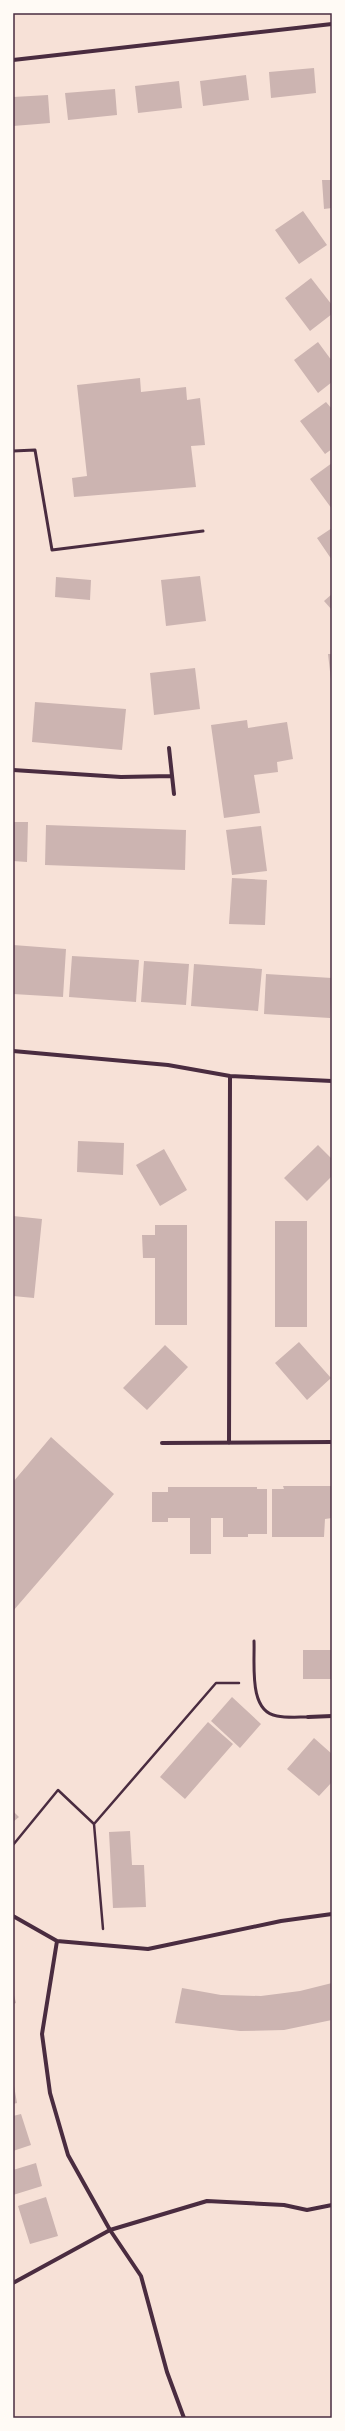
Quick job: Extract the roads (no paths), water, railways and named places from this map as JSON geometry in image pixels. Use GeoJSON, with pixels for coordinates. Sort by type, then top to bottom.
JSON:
{"type":"FeatureCollection","features":[{"type":"Feature","properties":{"kind":"street"},"geometry":{"type":"LineString","coordinates":[[13,60],[332,24]]}},
{"type":"Feature","properties":{"kind":"street"},"geometry":{"type":"LineString","coordinates":[[169,748],[174,794]]}},
{"type":"Feature","properties":{"kind":"street"},"geometry":{"type":"LineString","coordinates":[[13,770],[120,777],[172,776]]}},
{"type":"Feature","properties":{"kind":"street"},"geometry":{"type":"LineString","coordinates":[[13,1051],[168,1065],[230,1076],[332,1080]]}},
{"type":"Feature","properties":{"kind":"street"},"geometry":{"type":"LineString","coordinates":[[229,1443],[230,1076]]}},
{"type":"Feature","properties":{"kind":"street"},"geometry":{"type":"LineString","coordinates":[[162,1443],[332,1442]]}},
{"type":"Feature","properties":{"kind":"street"},"geometry":{"type":"LineString","coordinates":[[308,1717],[332,1716]]}},
{"type":"Feature","properties":{"kind":"street"},"geometry":{"type":"LineString","coordinates":[[13,1916],[57,1941],[105,1947],[148,1949],[281,1921],[332,1914]]}},
{"type":"Feature","properties":{"kind":"street"},"geometry":{"type":"LineString","coordinates":[[57,1941],[42,2034],[50,2093],[68,2155],[110,2230],[141,2276],[167,2372],[184,2418]]}},
{"type":"Feature","properties":{"kind":"street"},"geometry":{"type":"LineString","coordinates":[[13,2283],[110,2230],[207,2201],[284,2205],[307,2210],[332,2205]]}},
{"type":"Feature","properties":{"kind":"lane"},"geometry":{"type":"LineString","coordinates":[[13,451],[35,450],[52,550],[203,532]]}},
{"type":"Feature","properties":{"kind":"lane"},"geometry":{"type":"LineString","coordinates":[[254,1641],[257,1700],[263,1710],[276,1716],[308,1717]]}}]}
